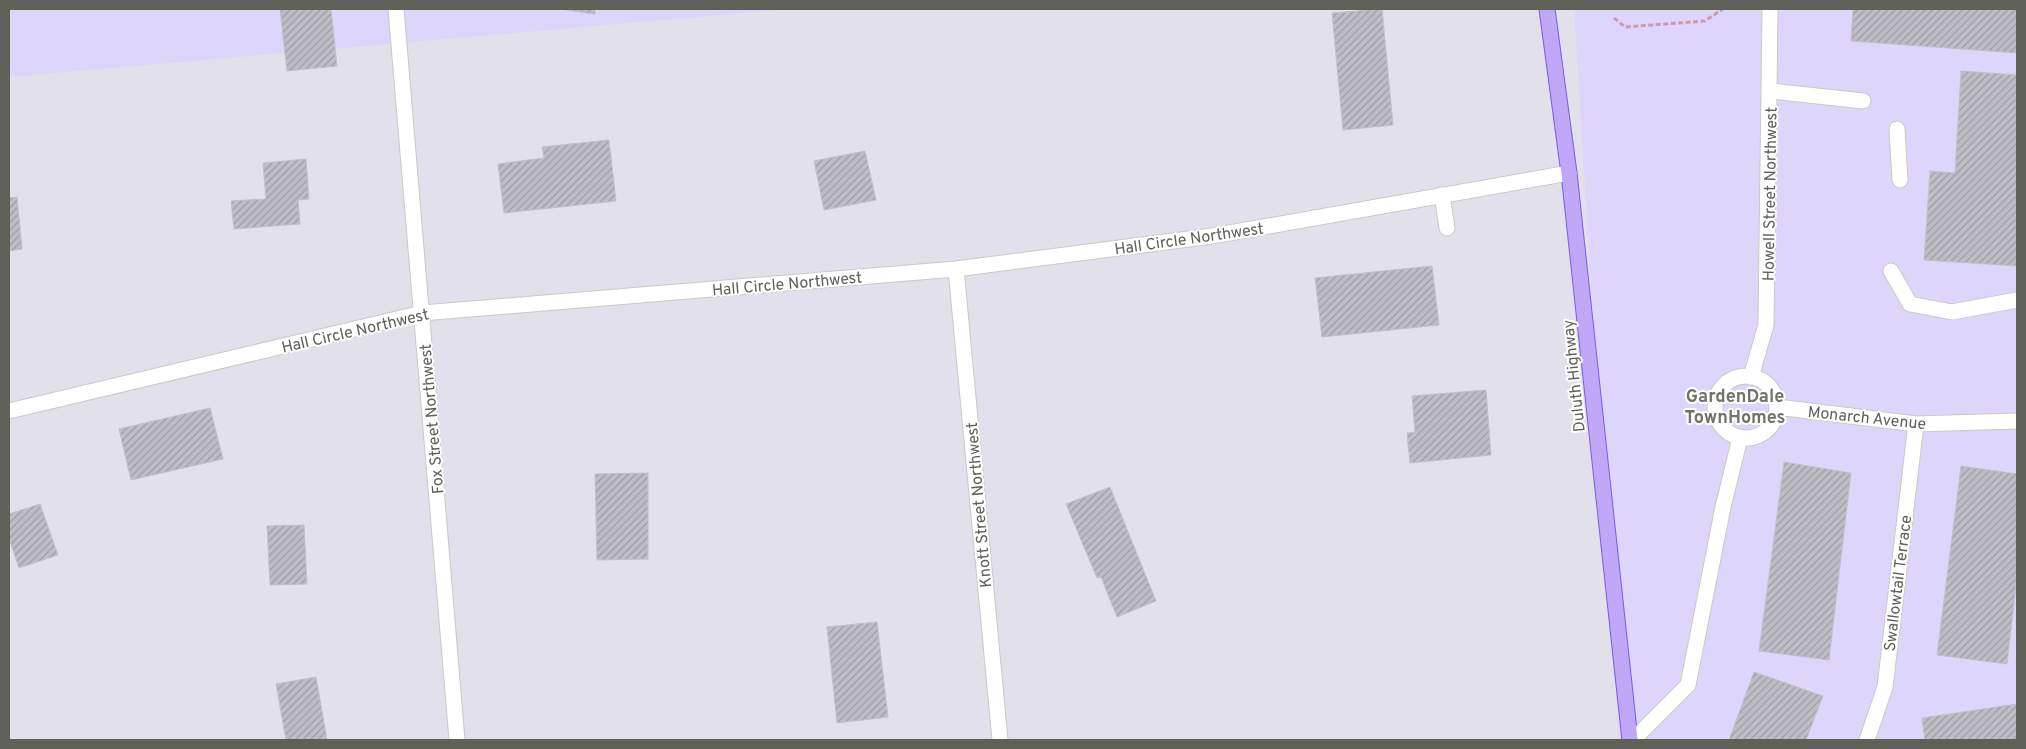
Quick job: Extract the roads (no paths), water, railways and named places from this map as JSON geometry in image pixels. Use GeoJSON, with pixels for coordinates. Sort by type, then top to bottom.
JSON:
{"type":"FeatureCollection","features":[{"type":"Feature","properties":{"kind":"main road","name":"Duluth Highway"},"geometry":{"type":"LineString","coordinates":[[1547,9],[1569,173],[1631,740]]}},
{"type":"Feature","properties":{"kind":"street","name":"Fox Street Northwest"},"geometry":{"type":"LineString","coordinates":[[396,9],[457,740]]}},
{"type":"Feature","properties":{"kind":"street","name":"Howell Street Northwest"},"geometry":{"type":"LineString","coordinates":[[1750,377],[1766,326],[1770,9]]}},
{"type":"Feature","properties":{"kind":"street"},"geometry":{"type":"LineString","coordinates":[[1770,91],[1863,101]]}},
{"type":"Feature","properties":{"kind":"street"},"geometry":{"type":"LineString","coordinates":[[1897,129],[1900,180]]}},
{"type":"Feature","properties":{"kind":"street","name":"Hall Circle Northwest"},"geometry":{"type":"LineString","coordinates":[[9,411],[422,313],[956,270],[1212,236],[1569,173]]}},
{"type":"Feature","properties":{"kind":"street"},"geometry":{"type":"LineString","coordinates":[[1442,195],[1447,228]]}},
{"type":"Feature","properties":{"kind":"street","name":"Knott Street Northwest"},"geometry":{"type":"LineString","coordinates":[[956,270],[1000,740]]}},
{"type":"Feature","properties":{"kind":"street"},"geometry":{"type":"LineString","coordinates":[[1891,271],[1910,304],[1952,312],[2017,300]]}},
{"type":"Feature","properties":{"kind":"street"},"geometry":{"type":"LineString","coordinates":[[1750,377],[1759,379],[1772,391],[1777,407],[1776,416],[1766,431],[1758,436],[1740,438],[1725,430],[1719,424],[1716,416],[1716,398],[1720,390],[1733,379],[1750,377]]}},
{"type":"Feature","properties":{"kind":"street","name":"Monarch Avenue"},"geometry":{"type":"LineString","coordinates":[[1777,407],[1916,424],[2017,421]]}},
{"type":"Feature","properties":{"kind":"street","name":"Swallowtail Terrace"},"geometry":{"type":"LineString","coordinates":[[1868,740],[1885,687],[1916,424]]}},
{"type":"Feature","properties":{"kind":"street"},"geometry":{"type":"LineString","coordinates":[[1631,740],[1688,684],[1723,507],[1740,438]]}},
{"type":"Feature","properties":{"kind":"district","name":"GardenDale TownHomes"},"geometry":{"type":"Point","coordinates":[1735,406]}}]}
